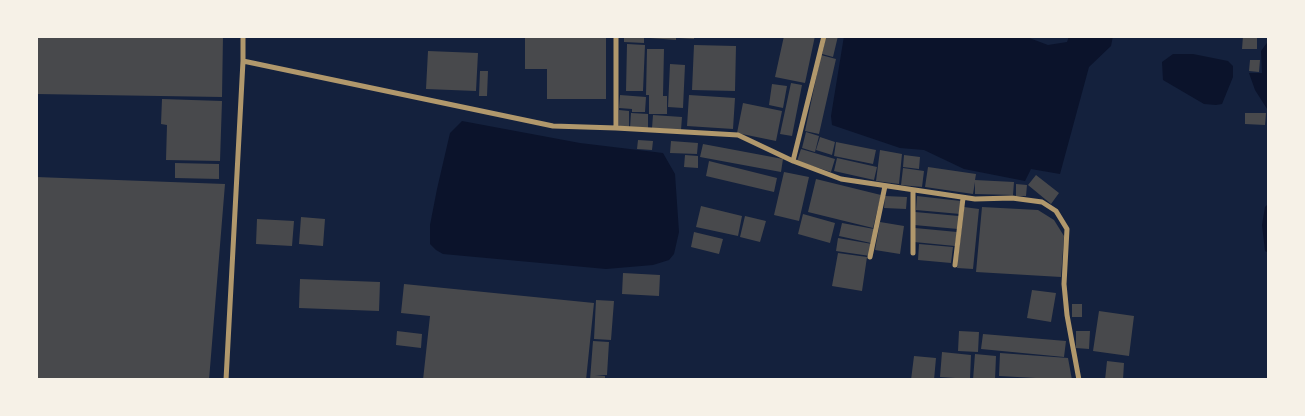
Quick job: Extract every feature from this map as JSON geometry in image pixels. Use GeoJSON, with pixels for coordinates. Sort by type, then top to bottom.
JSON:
{"type":"FeatureCollection","features":[{"type":"Feature","properties":{"kind":"street"},"geometry":{"type":"LineString","coordinates":[[226,380],[243,36]]}},
{"type":"Feature","properties":{"kind":"street"},"geometry":{"type":"LineString","coordinates":[[616,36],[616,128]]}},
{"type":"Feature","properties":{"kind":"street"},"geometry":{"type":"LineString","coordinates":[[793,161],[824,36]]}},
{"type":"Feature","properties":{"kind":"street"},"geometry":{"type":"LineString","coordinates":[[243,61],[553,126],[738,135],[793,161],[841,180],[963,198],[1012,198],[1042,202],[1056,211],[1067,229],[1064,284],[1067,315],[1079,380]]}},
{"type":"Feature","properties":{"kind":"street"},"geometry":{"type":"LineString","coordinates":[[870,257],[885,186]]}},
{"type":"Feature","properties":{"kind":"street"},"geometry":{"type":"LineString","coordinates":[[912,190],[913,254]]}},
{"type":"Feature","properties":{"kind":"street"},"geometry":{"type":"LineString","coordinates":[[955,265],[963,198]]}},
{"type":"Feature","properties":{"kind":"water"},"geometry":{"type":"Polygon","coordinates":[[[844,36],[1024,36],[1048,45],[1067,42],[1069,36],[1113,36],[1111,46],[1089,67],[1060,174],[1031,169],[1025,181],[964,169],[924,150],[900,148],[832,125],[831,116],[844,36]]]}},
{"type":"Feature","properties":{"kind":"water"},"geometry":{"type":"Polygon","coordinates":[[[1269,40],[1269,112],[1255,90],[1249,73],[1262,73],[1261,51],[1269,40]]]}},
{"type":"Feature","properties":{"kind":"water"},"geometry":{"type":"Polygon","coordinates":[[[1173,54],[1193,54],[1228,61],[1233,66],[1233,77],[1222,104],[1204,104],[1163,80],[1162,62],[1173,54]]]}},
{"type":"Feature","properties":{"kind":"water"},"geometry":{"type":"Polygon","coordinates":[[[462,121],[580,143],[663,153],[675,174],[679,232],[674,254],[669,260],[653,265],[606,269],[443,254],[436,250],[430,244],[430,225],[437,189],[450,133],[462,121]]]}},
{"type":"Feature","properties":{"kind":"water"},"geometry":{"type":"Polygon","coordinates":[[[1269,203],[1269,253],[1265,251],[1262,225],[1265,207],[1269,203]]]}},
{"type":"Feature","properties":{"kind":"building"},"geometry":{"type":"Polygon","coordinates":[[[36,36],[223,36],[222,97],[36,94],[36,36]]]}},
{"type":"Feature","properties":{"kind":"building"},"geometry":{"type":"Polygon","coordinates":[[[525,36],[606,36],[606,99],[547,99],[547,69],[525,69],[525,36]]]}},
{"type":"Feature","properties":{"kind":"building"},"geometry":{"type":"Polygon","coordinates":[[[624,36],[644,36],[644,43],[624,42],[624,36]]]}},
{"type":"Feature","properties":{"kind":"building"},"geometry":{"type":"Polygon","coordinates":[[[650,36],[676,36],[676,40],[650,38],[650,36]]]}},
{"type":"Feature","properties":{"kind":"building"},"geometry":{"type":"Polygon","coordinates":[[[679,36],[694,36],[694,39],[679,38],[679,36]]]}},
{"type":"Feature","properties":{"kind":"building"},"geometry":{"type":"Polygon","coordinates":[[[784,36],[815,36],[805,83],[775,77],[784,36]]]}},
{"type":"Feature","properties":{"kind":"building"},"geometry":{"type":"Polygon","coordinates":[[[826,36],[838,36],[833,57],[822,54],[826,36]]]}},
{"type":"Feature","properties":{"kind":"building"},"geometry":{"type":"Polygon","coordinates":[[[1243,36],[1257,36],[1257,49],[1242,49],[1243,36]]]}},
{"type":"Feature","properties":{"kind":"building"},"geometry":{"type":"Polygon","coordinates":[[[627,44],[645,45],[643,91],[626,91],[627,44]]]}},
{"type":"Feature","properties":{"kind":"building"},"geometry":{"type":"Polygon","coordinates":[[[694,45],[736,46],[735,91],[692,90],[694,45]]]}},
{"type":"Feature","properties":{"kind":"building"},"geometry":{"type":"Polygon","coordinates":[[[647,49],[664,49],[663,96],[667,96],[667,114],[649,114],[649,95],[646,95],[647,49]]]}},
{"type":"Feature","properties":{"kind":"building"},"geometry":{"type":"Polygon","coordinates":[[[428,51],[478,53],[476,91],[426,89],[428,51]]]}},
{"type":"Feature","properties":{"kind":"building"},"geometry":{"type":"Polygon","coordinates":[[[821,55],[836,59],[819,134],[805,131],[821,55]]]}},
{"type":"Feature","properties":{"kind":"building"},"geometry":{"type":"Polygon","coordinates":[[[1250,60],[1260,60],[1259,72],[1249,71],[1250,60]]]}},
{"type":"Feature","properties":{"kind":"building"},"geometry":{"type":"Polygon","coordinates":[[[670,64],[685,65],[683,108],[668,107],[670,64]]]}},
{"type":"Feature","properties":{"kind":"building"},"geometry":{"type":"Polygon","coordinates":[[[480,71],[488,71],[487,96],[479,96],[480,71]]]}},
{"type":"Feature","properties":{"kind":"building"},"geometry":{"type":"Polygon","coordinates":[[[791,83],[802,85],[792,136],[780,134],[791,83]]]}},
{"type":"Feature","properties":{"kind":"building"},"geometry":{"type":"Polygon","coordinates":[[[772,84],[787,86],[783,108],[769,105],[772,84]]]}},
{"type":"Feature","properties":{"kind":"building"},"geometry":{"type":"Polygon","coordinates":[[[620,95],[646,97],[645,112],[632,112],[632,109],[619,108],[620,95]]]}},
{"type":"Feature","properties":{"kind":"building"},"geometry":{"type":"Polygon","coordinates":[[[689,95],[735,98],[733,129],[687,126],[689,95]]]}},
{"type":"Feature","properties":{"kind":"building"},"geometry":{"type":"Polygon","coordinates":[[[162,99],[222,101],[220,161],[166,160],[167,125],[161,124],[162,99]]]}},
{"type":"Feature","properties":{"kind":"building"},"geometry":{"type":"Polygon","coordinates":[[[743,103],[782,111],[776,141],[737,133],[743,103]]]}},
{"type":"Feature","properties":{"kind":"building"},"geometry":{"type":"Polygon","coordinates":[[[619,110],[629,111],[629,127],[619,126],[619,110]]]}},
{"type":"Feature","properties":{"kind":"building"},"geometry":{"type":"Polygon","coordinates":[[[631,113],[648,114],[648,129],[630,128],[631,113]]]}},
{"type":"Feature","properties":{"kind":"building"},"geometry":{"type":"Polygon","coordinates":[[[1245,113],[1266,113],[1265,125],[1245,124],[1245,113]]]}},
{"type":"Feature","properties":{"kind":"building"},"geometry":{"type":"Polygon","coordinates":[[[653,115],[682,117],[681,130],[652,128],[653,115]]]}},
{"type":"Feature","properties":{"kind":"building"},"geometry":{"type":"Polygon","coordinates":[[[806,132],[819,136],[815,152],[802,148],[806,132]]]}},
{"type":"Feature","properties":{"kind":"building"},"geometry":{"type":"Polygon","coordinates":[[[820,137],[835,142],[832,155],[816,150],[820,137]]]}},
{"type":"Feature","properties":{"kind":"building"},"geometry":{"type":"Polygon","coordinates":[[[638,140],[653,141],[652,150],[637,149],[638,140]]]}},
{"type":"Feature","properties":{"kind":"building"},"geometry":{"type":"Polygon","coordinates":[[[671,141],[698,143],[697,154],[670,153],[671,141]]]}},
{"type":"Feature","properties":{"kind":"building"},"geometry":{"type":"Polygon","coordinates":[[[836,142],[876,150],[873,164],[834,156],[836,142]]]}},
{"type":"Feature","properties":{"kind":"building"},"geometry":{"type":"Polygon","coordinates":[[[703,144],[783,159],[781,172],[700,157],[703,144]]]}},
{"type":"Feature","properties":{"kind":"building"},"geometry":{"type":"Polygon","coordinates":[[[801,149],[835,159],[831,172],[797,161],[801,149]]]}},
{"type":"Feature","properties":{"kind":"building"},"geometry":{"type":"Polygon","coordinates":[[[880,150],[902,154],[899,184],[876,181],[880,150]]]}},
{"type":"Feature","properties":{"kind":"building"},"geometry":{"type":"Polygon","coordinates":[[[685,155],[698,156],[698,168],[684,167],[685,155]]]}},
{"type":"Feature","properties":{"kind":"building"},"geometry":{"type":"Polygon","coordinates":[[[904,155],[920,157],[919,169],[903,167],[904,155]]]}},
{"type":"Feature","properties":{"kind":"building"},"geometry":{"type":"Polygon","coordinates":[[[837,158],[877,167],[874,180],[834,171],[837,158]]]}},
{"type":"Feature","properties":{"kind":"building"},"geometry":{"type":"Polygon","coordinates":[[[709,161],[777,178],[774,192],[706,176],[709,161]]]}},
{"type":"Feature","properties":{"kind":"building"},"geometry":{"type":"Polygon","coordinates":[[[175,163],[219,164],[219,179],[175,178],[175,163]]]}},
{"type":"Feature","properties":{"kind":"building"},"geometry":{"type":"Polygon","coordinates":[[[928,167],[976,174],[975,180],[1014,182],[1013,195],[975,194],[975,182],[973,194],[925,187],[928,167]]]}},
{"type":"Feature","properties":{"kind":"building"},"geometry":{"type":"Polygon","coordinates":[[[903,168],[924,171],[922,187],[901,185],[903,168]]]}},
{"type":"Feature","properties":{"kind":"building"},"geometry":{"type":"Polygon","coordinates":[[[784,172],[809,177],[799,221],[774,215],[784,172]]]}},
{"type":"Feature","properties":{"kind":"building"},"geometry":{"type":"Polygon","coordinates":[[[1036,175],[1059,193],[1051,204],[1028,185],[1036,175]]]}},
{"type":"Feature","properties":{"kind":"building"},"geometry":{"type":"Polygon","coordinates":[[[36,177],[225,184],[209,380],[36,380],[36,177]]]}},
{"type":"Feature","properties":{"kind":"building"},"geometry":{"type":"Polygon","coordinates":[[[816,179],[881,195],[873,228],[808,212],[816,179]]]}},
{"type":"Feature","properties":{"kind":"building"},"geometry":{"type":"Polygon","coordinates":[[[1016,184],[1027,185],[1026,196],[1016,196],[1016,184]]]}},
{"type":"Feature","properties":{"kind":"building"},"geometry":{"type":"Polygon","coordinates":[[[885,196],[907,197],[906,209],[884,208],[885,196]]]}},
{"type":"Feature","properties":{"kind":"building"},"geometry":{"type":"Polygon","coordinates":[[[917,196],[961,201],[960,214],[916,210],[917,196]]]}},
{"type":"Feature","properties":{"kind":"building"},"geometry":{"type":"Polygon","coordinates":[[[701,206],[742,216],[738,236],[696,227],[701,206]]]}},
{"type":"Feature","properties":{"kind":"building"},"geometry":{"type":"Polygon","coordinates":[[[964,207],[979,209],[973,269],[957,268],[964,207]]]}},
{"type":"Feature","properties":{"kind":"building"},"geometry":{"type":"Polygon","coordinates":[[[982,207],[1038,210],[1054,220],[1064,236],[1061,277],[976,272],[982,207]]]}},
{"type":"Feature","properties":{"kind":"building"},"geometry":{"type":"Polygon","coordinates":[[[915,212],[959,216],[958,229],[914,225],[915,212]]]}},
{"type":"Feature","properties":{"kind":"building"},"geometry":{"type":"Polygon","coordinates":[[[803,214],[835,223],[830,243],[798,234],[803,214]]]}},
{"type":"Feature","properties":{"kind":"building"},"geometry":{"type":"Polygon","coordinates":[[[745,216],[766,221],[760,242],[740,237],[745,216]]]}},
{"type":"Feature","properties":{"kind":"building"},"geometry":{"type":"Polygon","coordinates":[[[301,217],[325,219],[323,246],[299,244],[301,217]]]}},
{"type":"Feature","properties":{"kind":"building"},"geometry":{"type":"Polygon","coordinates":[[[257,219],[294,221],[292,246],[256,244],[257,219]]]}},
{"type":"Feature","properties":{"kind":"building"},"geometry":{"type":"Polygon","coordinates":[[[880,222],[904,226],[900,254],[875,250],[880,222]]]}},
{"type":"Feature","properties":{"kind":"building"},"geometry":{"type":"Polygon","coordinates":[[[842,223],[874,229],[871,243],[839,236],[842,223]]]}},
{"type":"Feature","properties":{"kind":"building"},"geometry":{"type":"Polygon","coordinates":[[[915,228],[957,232],[955,246],[914,242],[915,228]]]}},
{"type":"Feature","properties":{"kind":"building"},"geometry":{"type":"Polygon","coordinates":[[[694,232],[723,239],[719,254],[691,247],[694,232]]]}},
{"type":"Feature","properties":{"kind":"building"},"geometry":{"type":"Polygon","coordinates":[[[838,238],[872,244],[870,256],[836,251],[838,238]]]}},
{"type":"Feature","properties":{"kind":"building"},"geometry":{"type":"Polygon","coordinates":[[[919,244],[953,247],[951,263],[918,260],[919,244]]]}},
{"type":"Feature","properties":{"kind":"building"},"geometry":{"type":"Polygon","coordinates":[[[838,253],[867,257],[862,291],[832,286],[838,253]]]}},
{"type":"Feature","properties":{"kind":"building"},"geometry":{"type":"Polygon","coordinates":[[[623,273],[660,275],[659,296],[622,294],[623,273]]]}},
{"type":"Feature","properties":{"kind":"building"},"geometry":{"type":"Polygon","coordinates":[[[300,279],[380,282],[379,311],[299,308],[300,279]]]}},
{"type":"Feature","properties":{"kind":"building"},"geometry":{"type":"Polygon","coordinates":[[[404,284],[594,303],[586,380],[423,380],[430,316],[401,313],[404,284]]]}},
{"type":"Feature","properties":{"kind":"building"},"geometry":{"type":"Polygon","coordinates":[[[1032,290],[1056,293],[1051,322],[1027,318],[1032,290]]]}},
{"type":"Feature","properties":{"kind":"building"},"geometry":{"type":"Polygon","coordinates":[[[596,300],[614,301],[611,340],[594,339],[596,300]]]}},
{"type":"Feature","properties":{"kind":"building"},"geometry":{"type":"Polygon","coordinates":[[[1072,304],[1082,304],[1082,317],[1072,317],[1072,304]]]}},
{"type":"Feature","properties":{"kind":"building"},"geometry":{"type":"Polygon","coordinates":[[[1099,311],[1134,316],[1129,356],[1093,351],[1099,311]]]}},
{"type":"Feature","properties":{"kind":"building"},"geometry":{"type":"Polygon","coordinates":[[[397,331],[422,334],[421,348],[396,345],[397,331]]]}},
{"type":"Feature","properties":{"kind":"building"},"geometry":{"type":"Polygon","coordinates":[[[959,331],[979,332],[978,352],[958,351],[959,331]]]}},
{"type":"Feature","properties":{"kind":"building"},"geometry":{"type":"Polygon","coordinates":[[[1076,331],[1090,331],[1089,349],[1076,348],[1076,331]]]}},
{"type":"Feature","properties":{"kind":"building"},"geometry":{"type":"Polygon","coordinates":[[[983,334],[1066,341],[1064,357],[981,349],[983,334]]]}},
{"type":"Feature","properties":{"kind":"building"},"geometry":{"type":"Polygon","coordinates":[[[593,341],[609,342],[607,375],[595,375],[605,376],[605,380],[590,380],[593,341]]]}},
{"type":"Feature","properties":{"kind":"building"},"geometry":{"type":"Polygon","coordinates":[[[942,352],[971,355],[970,379],[940,377],[942,352]]]}},
{"type":"Feature","properties":{"kind":"building"},"geometry":{"type":"Polygon","coordinates":[[[1000,353],[1068,358],[1072,380],[999,376],[1000,353]]]}},
{"type":"Feature","properties":{"kind":"building"},"geometry":{"type":"Polygon","coordinates":[[[975,354],[996,356],[995,380],[973,380],[975,354]]]}},
{"type":"Feature","properties":{"kind":"building"},"geometry":{"type":"Polygon","coordinates":[[[914,356],[936,358],[934,380],[911,380],[914,356]]]}},
{"type":"Feature","properties":{"kind":"building"},"geometry":{"type":"Polygon","coordinates":[[[1107,361],[1124,363],[1123,380],[1105,380],[1107,361]]]}}]}
